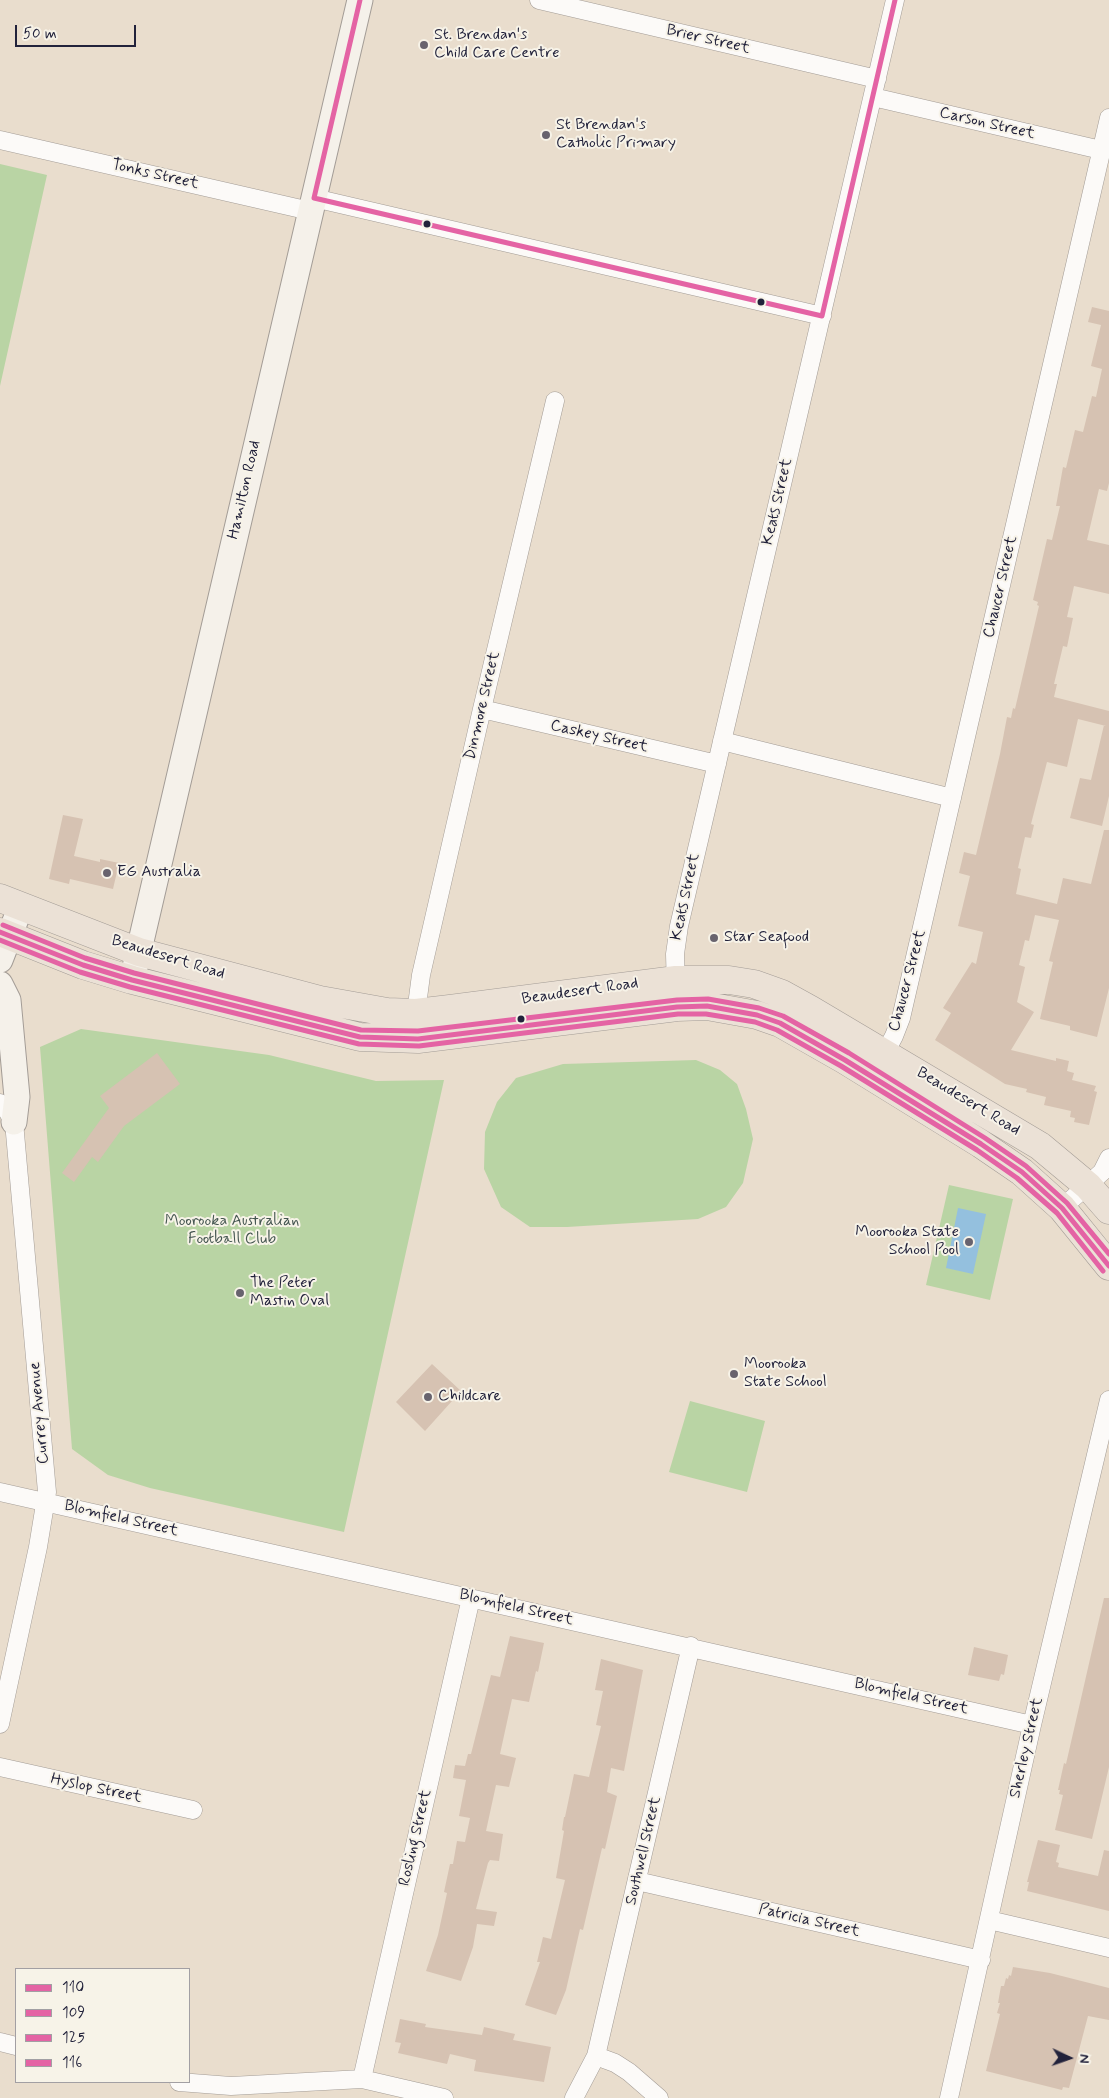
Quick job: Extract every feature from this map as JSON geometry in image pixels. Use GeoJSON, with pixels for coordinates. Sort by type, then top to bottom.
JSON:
{"type":"FeatureCollection","features":[{"type":"Feature","properties":{"kind":"highway","name":"Beaudesert Road"},"geometry":{"type":"LineString","coordinates":[[10,902],[139,952],[320,1000],[387,1012],[416,1013],[676,980],[729,980],[763,987],[782,994],[885,1052],[1040,1146],[1088,1186],[1109,1210]]}},
{"type":"Feature","properties":{"kind":"highway","name":"Beaudesert Road"},"geometry":{"type":"LineString","coordinates":[[3,943],[132,980],[360,1037],[418,1039],[453,1036],[677,1007],[707,1006],[757,1015],[787,1027],[844,1060],[981,1144],[1022,1172],[1062,1208],[1109,1266]]}},
{"type":"Feature","properties":{"kind":"street","name":"Hamilton Road"},"geometry":{"type":"LineString","coordinates":[[132,980],[360,0]]}},
{"type":"Feature","properties":{"kind":"street","name":"Brier Street"},"geometry":{"type":"LineString","coordinates":[[539,0],[877,80]]}},
{"type":"Feature","properties":{"kind":"street","name":"Keats Street"},"geometry":{"type":"LineString","coordinates":[[677,1007],[675,954],[679,926],[895,0]]}},
{"type":"Feature","properties":{"kind":"street","name":"Carson Street"},"geometry":{"type":"LineString","coordinates":[[873,97],[1105,142]]}},
{"type":"Feature","properties":{"kind":"street","name":"Chaucer Street"},"geometry":{"type":"LineString","coordinates":[[885,1052],[901,1018],[1105,142],[1109,118]]}},
{"type":"Feature","properties":{"kind":"street","name":"Tonks Street"},"geometry":{"type":"LineString","coordinates":[[0,140],[312,204],[822,316]]}},
{"type":"Feature","properties":{"kind":"street","name":"Dinmore Street"},"geometry":{"type":"LineString","coordinates":[[416,1013],[419,985],[555,401]]}},
{"type":"Feature","properties":{"kind":"street","name":"Caskey Street"},"geometry":{"type":"LineString","coordinates":[[482,709],[716,764]]}},
{"type":"Feature","properties":{"kind":"street"},"geometry":{"type":"LineString","coordinates":[[722,741],[952,798]]}},
{"type":"Feature","properties":{"kind":"street"},"geometry":{"type":"LineString","coordinates":[[3,943],[10,902]]}},
{"type":"Feature","properties":{"kind":"street"},"geometry":{"type":"LineString","coordinates":[[0,984],[8,1000],[17,1097],[7,1112]]}},
{"type":"Feature","properties":{"kind":"street","name":"Currey Avenue"},"geometry":{"type":"LineString","coordinates":[[0,1724],[47,1492],[7,1112]]}},
{"type":"Feature","properties":{"kind":"street"},"geometry":{"type":"LineString","coordinates":[[1062,1208],[1102,1172],[1109,1158]]}},
{"type":"Feature","properties":{"kind":"street","name":"Sherley Street"},"geometry":{"type":"LineString","coordinates":[[949,2098],[1032,1724],[1109,1400]]}},
{"type":"Feature","properties":{"kind":"street","name":"Blomfield Street"},"geometry":{"type":"LineString","coordinates":[[0,1492],[1032,1724]]}},
{"type":"Feature","properties":{"kind":"street","name":"Rosling Street"},"geometry":{"type":"LineString","coordinates":[[362,2079],[471,1598]]}},
{"type":"Feature","properties":{"kind":"street","name":"Southwell Street"},"geometry":{"type":"LineString","coordinates":[[574,2098],[596,2056],[691,1646]]}},
{"type":"Feature","properties":{"kind":"street","name":"Hyslop Street"},"geometry":{"type":"LineString","coordinates":[[0,1767],[193,1810]]}},
{"type":"Feature","properties":{"kind":"street","name":"Patricia Street"},"geometry":{"type":"LineString","coordinates":[[637,1881],[981,1960]]}},
{"type":"Feature","properties":{"kind":"street"},"geometry":{"type":"LineString","coordinates":[[990,1920],[1109,1948]]}},
{"type":"Feature","properties":{"kind":"street"},"geometry":{"type":"LineString","coordinates":[[0,2042],[15,2046]]}},
{"type":"Feature","properties":{"kind":"street"},"geometry":{"type":"LineString","coordinates":[[596,2056],[615,2063],[629,2072],[659,2098]]}},
{"type":"Feature","properties":{"kind":"street"},"geometry":{"type":"LineString","coordinates":[[184,2083],[231,2092],[362,2079],[444,2098]]}},
{"type":"Feature","properties":{"kind":"green space"},"geometry":{"type":"Polygon","coordinates":[[[0,164],[47,175],[0,386],[0,164]]]}},
{"type":"Feature","properties":{"kind":"green space","name":"Moorooka Australian Football Club"},"geometry":{"type":"Polygon","coordinates":[[[81,1029],[269,1055],[376,1081],[444,1080],[344,1532],[150,1488],[108,1475],[72,1449],[40,1047],[81,1029]]]}},
{"type":"Feature","properties":{"kind":"green space"},"geometry":{"type":"Polygon","coordinates":[[[696,1060],[720,1070],[737,1084],[746,1109],[753,1139],[743,1183],[726,1207],[698,1219],[567,1227],[530,1227],[501,1207],[484,1169],[485,1132],[497,1102],[516,1078],[563,1064],[696,1060]]]}},
{"type":"Feature","properties":{"kind":"green space","name":"Moorooka State School Pool"},"geometry":{"type":"Polygon","coordinates":[[[949,1185],[1013,1199],[990,1300],[926,1285],[949,1185]]]}},
{"type":"Feature","properties":{"kind":"green space"},"geometry":{"type":"Polygon","coordinates":[[[690,1401],[765,1421],[747,1492],[669,1472],[690,1401]]]}},
{"type":"Feature","properties":{"kind":"water"},"geometry":{"type":"Polygon","coordinates":[[[958,1208],[986,1214],[973,1274],[946,1268],[958,1208]]]}},
{"type":"Feature","properties":{"kind":"building"},"geometry":{"type":"Polygon","coordinates":[[[1092,307],[1109,311],[1109,483],[1107,491],[1099,489],[1087,540],[1109,545],[1109,594],[1074,586],[1067,617],[1073,618],[1067,647],[1063,646],[1054,684],[1057,684],[1054,697],[1109,711],[1109,796],[1102,826],[1070,818],[1080,778],[1091,780],[1104,725],[1078,719],[1067,767],[1047,762],[1031,824],[1034,825],[1031,838],[1025,837],[1018,868],[1021,869],[1016,894],[1057,904],[1063,878],[1091,884],[1104,830],[1109,830],[1109,988],[1097,1037],[1070,1030],[1070,1026],[1040,1019],[1053,962],[1049,961],[1059,920],[1035,915],[1029,941],[1025,940],[1019,965],[1025,967],[1017,1002],[1034,1012],[1011,1050],[1056,1061],[1056,1058],[1069,1061],[1067,1071],[1074,1073],[1072,1080],[1096,1086],[1094,1091],[1097,1092],[1089,1125],[1074,1122],[1075,1118],[1070,1117],[1071,1111],[1044,1105],[1046,1097],[1026,1092],[1027,1089],[1005,1084],[935,1040],[951,1013],[943,1008],[972,962],[976,964],[983,932],[958,926],[970,876],[959,873],[964,852],[976,855],[1007,717],[1011,718],[1013,708],[1015,709],[1039,606],[1037,605],[1038,602],[1033,600],[1047,539],[1052,540],[1060,506],[1056,506],[1063,467],[1066,468],[1075,430],[1083,432],[1092,396],[1096,397],[1102,369],[1091,366],[1101,325],[1088,322],[1092,307]]]}},
{"type":"Feature","properties":{"kind":"building"},"geometry":{"type":"Polygon","coordinates":[[[63,815],[83,819],[74,856],[100,862],[100,859],[119,863],[113,889],[70,879],[69,884],[49,879],[63,815]]]}},
{"type":"Feature","properties":{"kind":"building"},"geometry":{"type":"Polygon","coordinates":[[[157,1053],[180,1084],[124,1126],[98,1162],[92,1157],[74,1182],[62,1173],[109,1108],[100,1096],[157,1053]]]}},
{"type":"Feature","properties":{"kind":"building","name":"Childcare"},"geometry":{"type":"Polygon","coordinates":[[[432,1364],[461,1391],[425,1431],[396,1402],[432,1364]]]}},
{"type":"Feature","properties":{"kind":"building"},"geometry":{"type":"Polygon","coordinates":[[[1104,1598],[1109,1598],[1109,1767],[1092,1839],[1055,1830],[1063,1795],[1059,1794],[1060,1790],[1058,1790],[1064,1763],[1066,1764],[1104,1598]]]}},
{"type":"Feature","properties":{"kind":"building"},"geometry":{"type":"Polygon","coordinates":[[[510,1636],[544,1643],[529,1702],[512,1699],[500,1754],[516,1758],[509,1787],[496,1785],[486,1831],[503,1834],[499,1861],[490,1860],[488,1863],[476,1909],[497,1912],[494,1926],[477,1924],[473,1947],[461,1981],[426,1971],[438,1935],[447,1893],[444,1892],[450,1864],[453,1864],[457,1841],[465,1842],[470,1818],[459,1816],[466,1780],[453,1778],[455,1765],[465,1766],[468,1754],[471,1754],[491,1675],[500,1677],[510,1636]]]}},
{"type":"Feature","properties":{"kind":"building"},"geometry":{"type":"Polygon","coordinates":[[[974,1647],[1008,1655],[1004,1675],[1001,1674],[999,1681],[968,1675],[974,1647]]]}},
{"type":"Feature","properties":{"kind":"building"},"geometry":{"type":"Polygon","coordinates":[[[601,1659],[643,1670],[624,1771],[611,1768],[607,1792],[617,1796],[605,1849],[602,1848],[583,1930],[580,1929],[566,1990],[556,2015],[525,2005],[540,1962],[537,1962],[543,1937],[551,1939],[565,1880],[556,1878],[564,1831],[562,1830],[564,1817],[574,1774],[589,1777],[601,1726],[596,1725],[603,1691],[595,1690],[601,1659]]]}},
{"type":"Feature","properties":{"kind":"building"},"geometry":{"type":"Polygon","coordinates":[[[1038,1840],[1060,1845],[1056,1862],[1059,1863],[1058,1867],[1098,1876],[1104,1850],[1109,1851],[1109,1911],[1027,1891],[1029,1882],[1027,1882],[1038,1840]]]}},
{"type":"Feature","properties":{"kind":"building"},"geometry":{"type":"Polygon","coordinates":[[[1013,1967],[1050,1973],[1109,1988],[1109,2020],[1088,2016],[1069,2088],[1063,2087],[1062,2090],[986,2071],[1000,2014],[997,2013],[1000,2003],[998,2003],[1001,1986],[1004,1986],[1009,1975],[1011,1976],[1013,1967]]]}},
{"type":"Feature","properties":{"kind":"building"},"geometry":{"type":"Polygon","coordinates":[[[400,2019],[426,2024],[425,2027],[482,2035],[484,2027],[515,2034],[513,2040],[551,2047],[544,2082],[474,2071],[476,2060],[450,2054],[447,2064],[398,2053],[401,2043],[395,2042],[400,2019]]]}},
{"type":"Feature","properties":{"kind":"transit line","name":"116"},"geometry":{"type":"LineString","coordinates":[[314,198],[360,0]]}},
{"type":"Feature","properties":{"kind":"transit line","name":"116"},"geometry":{"type":"LineString","coordinates":[[822,316],[895,0]]}},
{"type":"Feature","properties":{"kind":"transit line","name":"116"},"geometry":{"type":"LineString","coordinates":[[314,198],[822,316]]}},
{"type":"Feature","properties":{"kind":"transit line","name":"125"},"geometry":{"type":"LineString","coordinates":[[3,925],[85,958],[134,973],[361,1030],[418,1031],[677,1000],[708,999],[759,1008],[783,1016],[849,1053],[985,1138],[1026,1166],[1067,1203],[1109,1254]]}},
{"type":"Feature","properties":{"kind":"transit line","name":"110"},"geometry":{"type":"LineString","coordinates":[[0,932],[83,965],[132,980],[360,1037],[418,1039],[677,1007],[707,1006],[757,1015],[780,1023],[845,1060],[981,1144],[1022,1172],[1062,1208],[1109,1266]]}},
{"type":"Feature","properties":{"kind":"transit line","name":"109"},"geometry":{"type":"LineString","coordinates":[[0,940],[80,972],[130,987],[359,1044],[419,1046],[678,1014],[706,1014],[755,1022],[777,1030],[841,1066],[977,1150],[1017,1178],[1057,1213],[1103,1271]]}},
{"type":"Feature","properties":{"kind":"place","name":"St. Brendan's Child Care Centre"},"geometry":{"type":"Point","coordinates":[424,45]}},
{"type":"Feature","properties":{"kind":"place","name":"St Brendan's Catholic Primary"},"geometry":{"type":"Point","coordinates":[546,135]}},
{"type":"Feature","properties":{"kind":"place","name":"EG Australia"},"geometry":{"type":"Point","coordinates":[107,873]}},
{"type":"Feature","properties":{"kind":"place","name":"Star Seafood"},"geometry":{"type":"Point","coordinates":[714,938]}},
{"type":"Feature","properties":{"kind":"place","name":"Moorooka State School Pool"},"geometry":{"type":"Point","coordinates":[969,1242]}},
{"type":"Feature","properties":{"kind":"place","name":"The Peter Mastin Oval"},"geometry":{"type":"Point","coordinates":[240,1293]}},
{"type":"Feature","properties":{"kind":"place","name":"Moorooka State School"},"geometry":{"type":"Point","coordinates":[734,1374]}},
{"type":"Feature","properties":{"kind":"place","name":"Childcare"},"geometry":{"type":"Point","coordinates":[428,1397]}}]}
